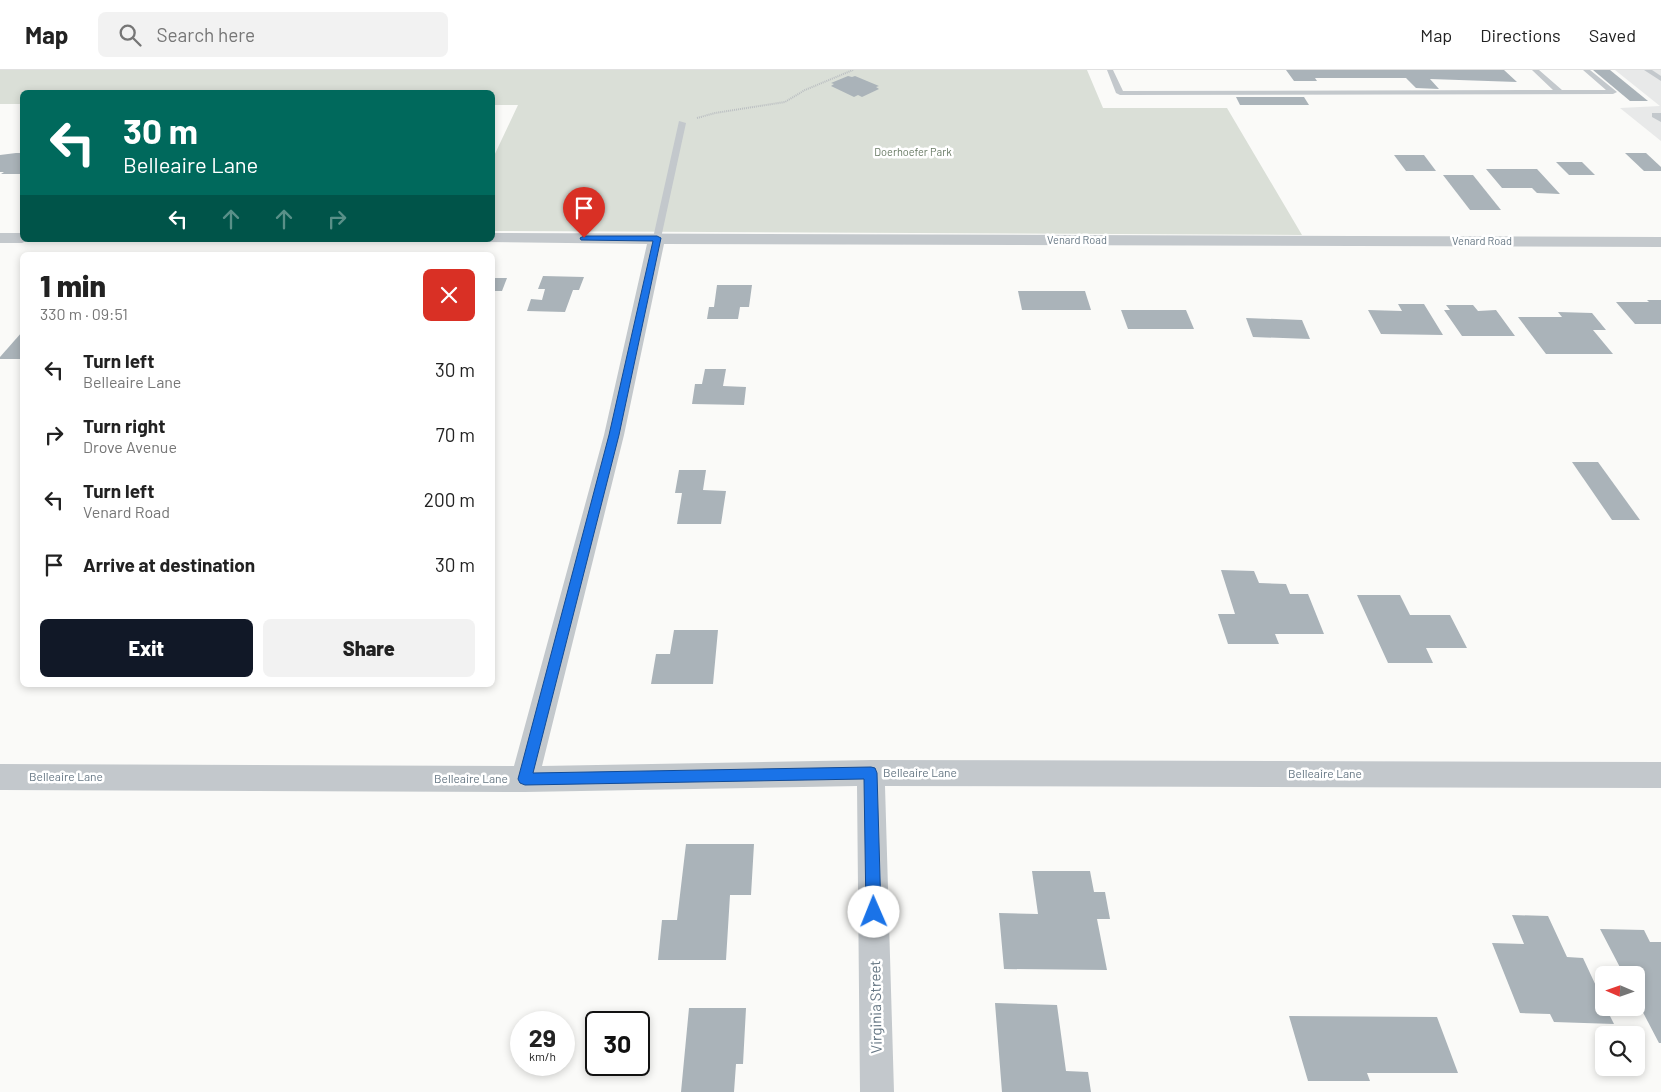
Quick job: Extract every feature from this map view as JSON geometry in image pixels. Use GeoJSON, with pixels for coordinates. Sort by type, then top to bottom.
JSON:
{"type":"FeatureCollection","features":[{"type":"Feature","properties":{"kind":"street"},"geometry":{"type":"LineString","coordinates":[[0,238],[20,238]]}},
{"type":"Feature","properties":{"kind":"street","name":"Venard Road"},"geometry":{"type":"LineString","coordinates":[[495,238],[1661,242]]}},
{"type":"Feature","properties":{"kind":"street"},"geometry":{"type":"LineString","coordinates":[[525,779],[614,435],[657,238]]}},
{"type":"Feature","properties":{"kind":"street","name":"Belleaire Lane"},"geometry":{"type":"LineString","coordinates":[[0,777],[525,779],[871,773],[1661,775]]}},
{"type":"Feature","properties":{"kind":"street","name":"Virginia Street"},"geometry":{"type":"LineString","coordinates":[[871,773],[877,1092]]}},
{"type":"Feature","properties":{"kind":"lane"},"geometry":{"type":"LineString","coordinates":[[1110,70],[1120,93],[1613,92],[1586,70]]}},
{"type":"Feature","properties":{"kind":"lane"},"geometry":{"type":"LineString","coordinates":[[1535,70],[1560,92]]}},
{"type":"Feature","properties":{"kind":"lane"},"geometry":{"type":"LineString","coordinates":[[1648,70],[1661,79]]}},
{"type":"Feature","properties":{"kind":"lane"},"geometry":{"type":"LineString","coordinates":[[1661,115],[1655,115],[1661,120]]}},
{"type":"Feature","properties":{"kind":"lane"},"geometry":{"type":"LineString","coordinates":[[657,238],[682,123]]}},
{"type":"Feature","properties":{"kind":"path"},"geometry":{"type":"LineString","coordinates":[[682,123],[715,113],[785,102],[805,90],[853,70]]}},
{"type":"Feature","properties":{"kind":"shaded area"},"geometry":{"type":"Polygon","coordinates":[[[1615,70],[1661,70],[1661,141],[1620,108],[1660,106],[1615,70]]]}},
{"type":"Feature","properties":{"kind":"green space","name":"Doerhoefer Park"},"geometry":{"type":"Polygon","coordinates":[[[0,70],[1087,70],[1103,108],[1227,108],[1302,235],[495,231],[495,154],[518,105],[495,105],[495,90],[20,90],[20,104],[0,104],[0,70]]]}},
{"type":"Feature","properties":{"kind":"building"},"geometry":{"type":"Polygon","coordinates":[[[1286,70],[1504,70],[1517,82],[1430,79],[1439,89],[1416,88],[1406,78],[1315,78],[1317,81],[1294,81],[1286,70]]]}},
{"type":"Feature","properties":{"kind":"building"},"geometry":{"type":"Polygon","coordinates":[[[1593,70],[1610,70],[1648,101],[1630,101],[1593,70]]]}},
{"type":"Feature","properties":{"kind":"building"},"geometry":{"type":"Polygon","coordinates":[[[848,76],[855,76],[879,86],[876,87],[879,89],[862,97],[858,95],[854,97],[831,86],[834,84],[831,83],[848,76]]]}},
{"type":"Feature","properties":{"kind":"building"},"geometry":{"type":"Polygon","coordinates":[[[1236,97],[1304,97],[1309,105],[1240,105],[1236,97]]]}},
{"type":"Feature","properties":{"kind":"building"},"geometry":{"type":"Polygon","coordinates":[[[20,153],[20,174],[1,174],[4,172],[0,172],[0,155],[20,153]]]}},
{"type":"Feature","properties":{"kind":"building"},"geometry":{"type":"Polygon","coordinates":[[[1625,153],[1646,153],[1661,167],[1661,171],[1644,171],[1625,153]]]}},
{"type":"Feature","properties":{"kind":"building"},"geometry":{"type":"Polygon","coordinates":[[[1394,155],[1424,155],[1436,171],[1406,171],[1394,155]]]}},
{"type":"Feature","properties":{"kind":"building"},"geometry":{"type":"Polygon","coordinates":[[[1556,162],[1582,162],[1595,175],[1569,175],[1556,162]]]}},
{"type":"Feature","properties":{"kind":"building"},"geometry":{"type":"Polygon","coordinates":[[[1486,169],[1537,169],[1560,194],[1537,193],[1532,188],[1502,188],[1486,169]]]}},
{"type":"Feature","properties":{"kind":"building"},"geometry":{"type":"Polygon","coordinates":[[[1443,175],[1473,175],[1501,210],[1470,210],[1443,175]]]}},
{"type":"Feature","properties":{"kind":"building"},"geometry":{"type":"Polygon","coordinates":[[[543,276],[584,277],[579,290],[573,290],[565,312],[527,311],[531,299],[542,300],[545,289],[538,289],[543,276]]]}},
{"type":"Feature","properties":{"kind":"building"},"geometry":{"type":"Polygon","coordinates":[[[495,278],[507,278],[502,291],[495,291],[495,278]]]}},
{"type":"Feature","properties":{"kind":"building"},"geometry":{"type":"Polygon","coordinates":[[[717,285],[752,285],[749,307],[740,307],[738,319],[707,319],[709,307],[714,307],[717,285]]]}},
{"type":"Feature","properties":{"kind":"building"},"geometry":{"type":"Polygon","coordinates":[[[1018,291],[1085,291],[1091,310],[1022,310],[1018,291]]]}},
{"type":"Feature","properties":{"kind":"building"},"geometry":{"type":"Polygon","coordinates":[[[1647,300],[1661,300],[1661,324],[1635,324],[1616,302],[1649,302],[1647,300]]]}},
{"type":"Feature","properties":{"kind":"building"},"geometry":{"type":"Polygon","coordinates":[[[1398,304],[1424,304],[1443,335],[1381,334],[1368,310],[1402,311],[1398,304]]]}},
{"type":"Feature","properties":{"kind":"building"},"geometry":{"type":"Polygon","coordinates":[[[1446,305],[1473,305],[1478,311],[1496,310],[1515,336],[1462,336],[1444,310],[1450,310],[1446,305]]]}},
{"type":"Feature","properties":{"kind":"building"},"geometry":{"type":"Polygon","coordinates":[[[1121,310],[1186,310],[1194,329],[1128,329],[1121,310]]]}},
{"type":"Feature","properties":{"kind":"building"},"geometry":{"type":"Polygon","coordinates":[[[1558,312],[1592,313],[1606,330],[1593,330],[1613,354],[1546,354],[1518,317],[1562,317],[1558,312]]]}},
{"type":"Feature","properties":{"kind":"building"},"geometry":{"type":"Polygon","coordinates":[[[1246,318],[1302,320],[1310,339],[1253,337],[1246,318]]]}},
{"type":"Feature","properties":{"kind":"building"},"geometry":{"type":"Polygon","coordinates":[[[20,334],[20,359],[0,359],[20,334]]]}},
{"type":"Feature","properties":{"kind":"building"},"geometry":{"type":"Polygon","coordinates":[[[705,369],[726,369],[723,386],[746,387],[744,405],[692,404],[695,384],[702,384],[705,369]]]}},
{"type":"Feature","properties":{"kind":"building"},"geometry":{"type":"Polygon","coordinates":[[[1572,462],[1598,462],[1640,520],[1612,520],[1572,462]]]}},
{"type":"Feature","properties":{"kind":"building"},"geometry":{"type":"Polygon","coordinates":[[[679,470],[706,470],[703,490],[726,491],[721,524],[677,524],[682,493],[675,493],[679,470]]]}},
{"type":"Feature","properties":{"kind":"building"},"geometry":{"type":"Polygon","coordinates":[[[1221,570],[1254,571],[1259,583],[1286,584],[1290,594],[1308,594],[1324,634],[1275,634],[1279,644],[1228,644],[1218,614],[1235,614],[1221,570]]]}},
{"type":"Feature","properties":{"kind":"building"},"geometry":{"type":"Polygon","coordinates":[[[1357,595],[1400,595],[1410,615],[1450,615],[1467,648],[1426,648],[1433,663],[1388,663],[1357,595]]]}},
{"type":"Feature","properties":{"kind":"building"},"geometry":{"type":"Polygon","coordinates":[[[674,630],[718,630],[713,684],[651,684],[656,654],[670,654],[674,630]]]}},
{"type":"Feature","properties":{"kind":"building"},"geometry":{"type":"Polygon","coordinates":[[[686,844],[754,844],[751,895],[730,895],[726,960],[658,960],[662,920],[677,920],[686,844]]]}},
{"type":"Feature","properties":{"kind":"building"},"geometry":{"type":"Polygon","coordinates":[[[1032,871],[1090,871],[1094,892],[1105,892],[1110,919],[1097,919],[1107,970],[1004,969],[999,913],[1038,914],[1032,871]]]}},
{"type":"Feature","properties":{"kind":"building"},"geometry":{"type":"Polygon","coordinates":[[[1512,915],[1548,916],[1567,957],[1583,958],[1595,984],[1595,1016],[1610,1016],[1614,1024],[1554,1022],[1550,1014],[1520,1013],[1492,943],[1524,944],[1512,915]]]}},
{"type":"Feature","properties":{"kind":"building"},"geometry":{"type":"Polygon","coordinates":[[[1600,929],[1644,930],[1650,942],[1661,942],[1661,1043],[1659,1043],[1645,1016],[1645,966],[1619,966],[1600,929]]]}},
{"type":"Feature","properties":{"kind":"building"},"geometry":{"type":"Polygon","coordinates":[[[995,1003],[1057,1005],[1066,1071],[1088,1072],[1091,1092],[1002,1092],[995,1003]]]}},
{"type":"Feature","properties":{"kind":"building"},"geometry":{"type":"Polygon","coordinates":[[[689,1008],[746,1008],[743,1064],[736,1064],[734,1092],[681,1092],[689,1008]]]}},
{"type":"Feature","properties":{"kind":"building"},"geometry":{"type":"Polygon","coordinates":[[[1289,1016],[1437,1017],[1458,1073],[1367,1073],[1370,1081],[1308,1081],[1289,1016]]]}},
{"type":"Feature","properties":{"kind":"route"},"geometry":{"type":"LineString","coordinates":[[584,238],[657,238],[614,435],[525,779],[871,773],[874,912]]}}]}
